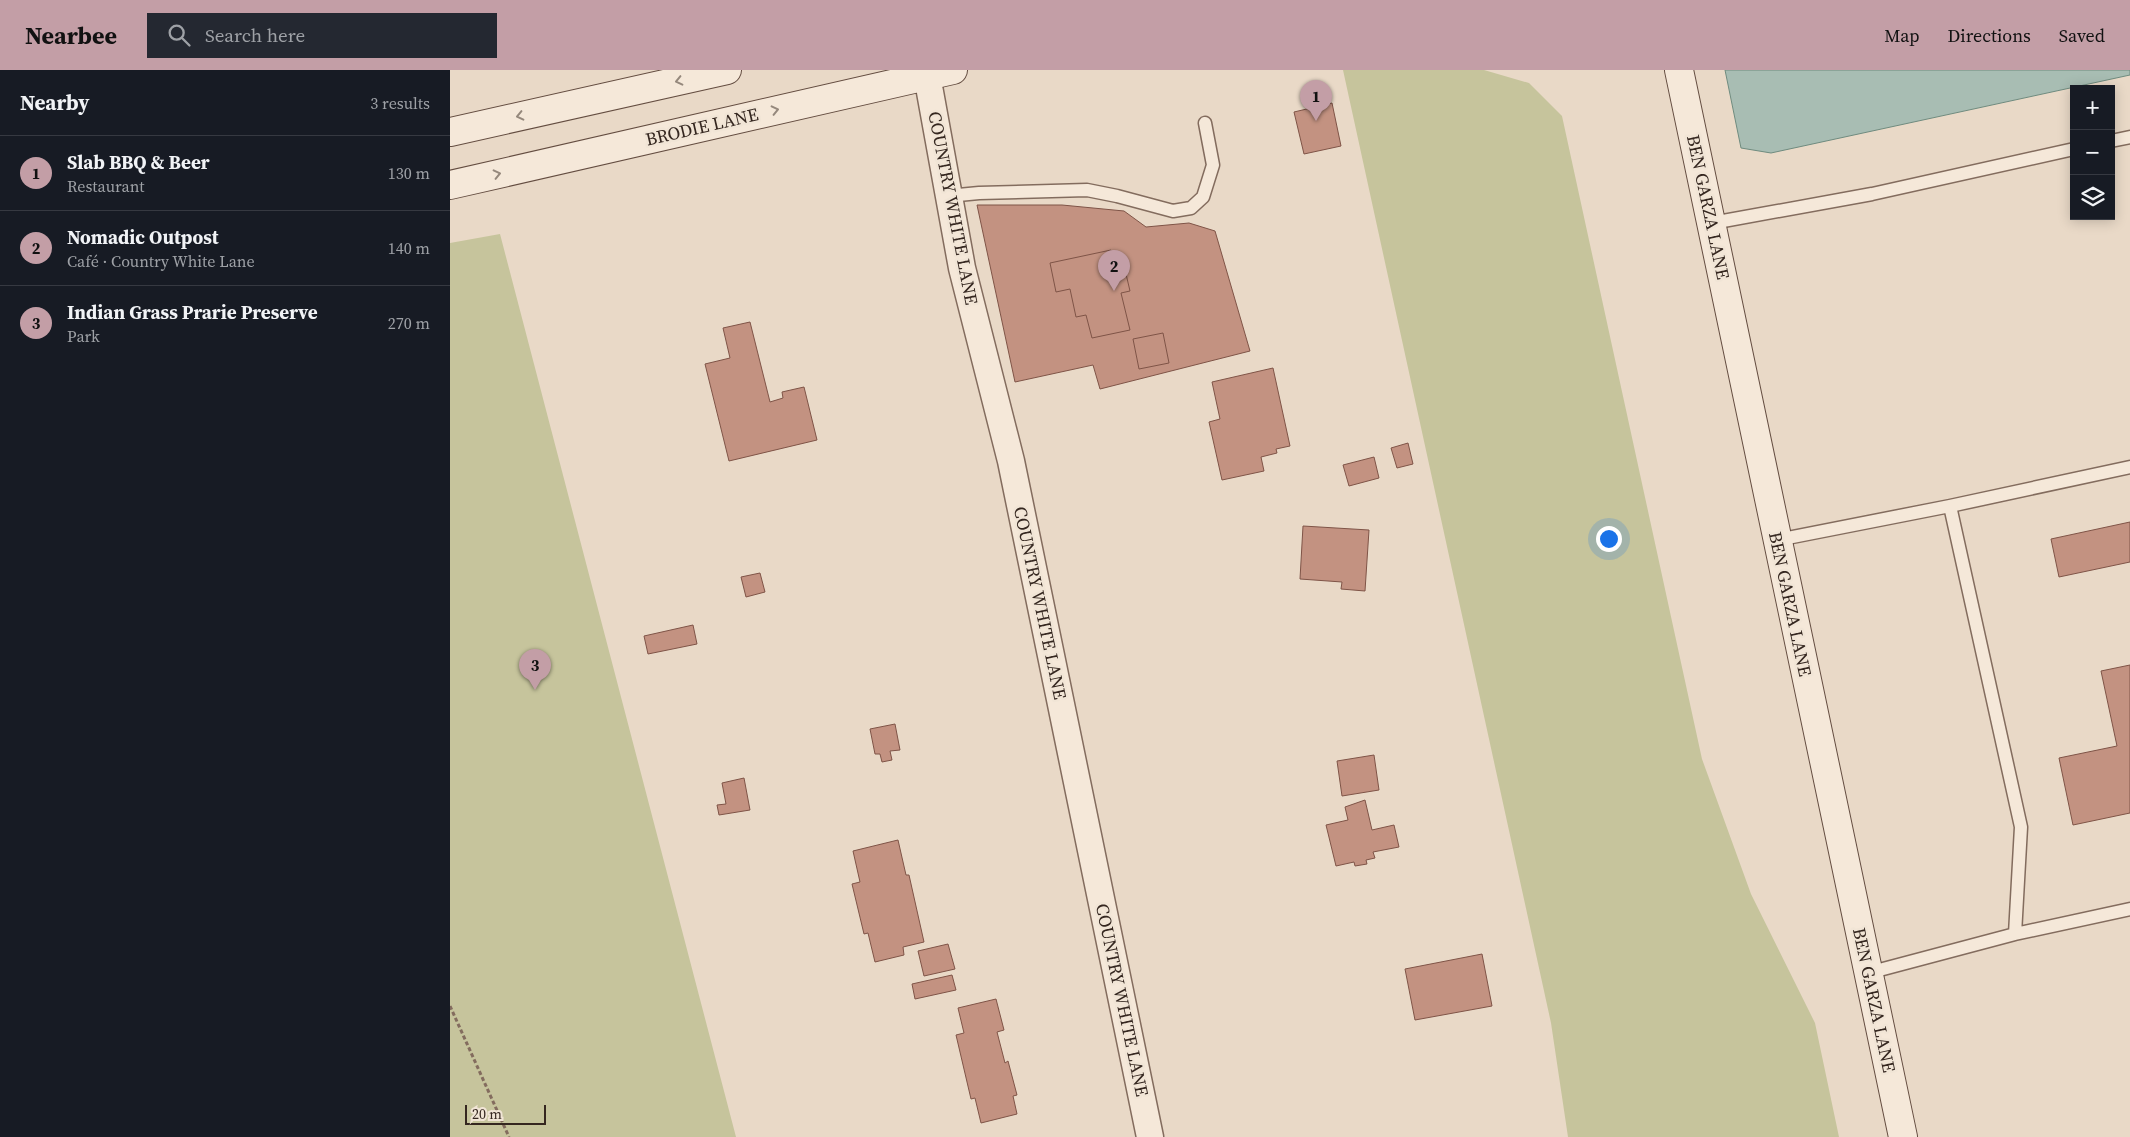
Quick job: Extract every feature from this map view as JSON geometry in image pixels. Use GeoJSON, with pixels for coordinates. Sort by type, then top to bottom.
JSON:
{"type":"FeatureCollection","features":[{"type":"Feature","properties":{"kind":"street"},"geometry":{"type":"LineString","coordinates":[[450,132],[726,70]]}},
{"type":"Feature","properties":{"kind":"street","name":"BRODIE LANE"},"geometry":{"type":"LineString","coordinates":[[450,185],[926,73],[953,70]]}},
{"type":"Feature","properties":{"kind":"street","name":"BEN GARZA LANE"},"geometry":{"type":"LineString","coordinates":[[1679,70],[1903,1137]]}},
{"type":"Feature","properties":{"kind":"street","name":"COUNTRY WHITE LANE"},"geometry":{"type":"LineString","coordinates":[[926,73],[962,268],[1011,461],[1150,1137]]}},
{"type":"Feature","properties":{"kind":"lane"},"geometry":{"type":"LineString","coordinates":[[948,196],[979,192],[1087,190],[1173,211],[1191,208],[1203,197],[1213,165],[1205,123]]}},
{"type":"Feature","properties":{"kind":"lane"},"geometry":{"type":"LineString","coordinates":[[2115,140],[2130,137]]}},
{"type":"Feature","properties":{"kind":"lane"},"geometry":{"type":"LineString","coordinates":[[1712,223],[1872,194],[2070,150]]}},
{"type":"Feature","properties":{"kind":"lane"},"geometry":{"type":"LineString","coordinates":[[1777,540],[1950,506],[2130,467]]}},
{"type":"Feature","properties":{"kind":"lane"},"geometry":{"type":"LineString","coordinates":[[1950,506],[2021,827],[2015,934]]}},
{"type":"Feature","properties":{"kind":"lane"},"geometry":{"type":"LineString","coordinates":[[1868,973],[2015,934],[2130,909]]}},
{"type":"Feature","properties":{"kind":"path"},"geometry":{"type":"LineString","coordinates":[[450,1006],[509,1137]]}},
{"type":"Feature","properties":{"kind":"shaded area"},"geometry":{"type":"Polygon","coordinates":[[[1343,70],[1484,70],[1529,83],[1562,116],[1702,759],[1751,894],[1815,1023],[1839,1137],[1568,1137],[1551,1023],[1343,70]]]}},
{"type":"Feature","properties":{"kind":"shaded area"},"geometry":{"type":"Polygon","coordinates":[[[1725,70],[2130,70],[2130,75],[2084,85],[2070,85],[2070,88],[1771,153],[1741,148],[1725,70]]]}},
{"type":"Feature","properties":{"kind":"shaded area"},"geometry":{"type":"Polygon","coordinates":[[[500,234],[736,1137],[450,1137],[450,243],[500,234]]]}},
{"type":"Feature","properties":{"kind":"building"},"geometry":{"type":"Polygon","coordinates":[[[1332,103],[1341,146],[1304,154],[1294,112],[1332,103]]]}},
{"type":"Feature","properties":{"kind":"building"},"geometry":{"type":"Polygon","coordinates":[[[977,205],[1062,205],[1124,211],[1146,227],[1189,223],[1215,231],[1250,351],[1100,389],[1093,365],[1015,382],[977,205]]]}},
{"type":"Feature","properties":{"kind":"building"},"geometry":{"type":"Polygon","coordinates":[[[1111,250],[1117,276],[1126,274],[1130,291],[1121,293],[1130,330],[1092,338],[1086,315],[1076,317],[1070,289],[1056,292],[1050,263],[1111,250]]]}},
{"type":"Feature","properties":{"kind":"building"},"geometry":{"type":"Polygon","coordinates":[[[750,322],[770,402],[783,398],[782,392],[804,387],[817,440],[729,461],[705,364],[730,358],[723,328],[750,322]]]}},
{"type":"Feature","properties":{"kind":"building"},"geometry":{"type":"Polygon","coordinates":[[[1163,333],[1169,363],[1139,369],[1133,339],[1163,333]]]}},
{"type":"Feature","properties":{"kind":"building"},"geometry":{"type":"Polygon","coordinates":[[[1273,368],[1290,446],[1276,449],[1277,453],[1261,457],[1264,471],[1222,480],[1209,422],[1220,419],[1212,382],[1273,368]]]}},
{"type":"Feature","properties":{"kind":"building"},"geometry":{"type":"Polygon","coordinates":[[[1408,443],[1413,464],[1397,468],[1391,448],[1408,443]]]}},
{"type":"Feature","properties":{"kind":"building"},"geometry":{"type":"Polygon","coordinates":[[[1374,457],[1379,478],[1349,486],[1343,465],[1374,457]]]}},
{"type":"Feature","properties":{"kind":"building"},"geometry":{"type":"Polygon","coordinates":[[[2130,522],[2130,562],[2059,577],[2051,539],[2130,522]]]}},
{"type":"Feature","properties":{"kind":"building"},"geometry":{"type":"Polygon","coordinates":[[[1303,526],[1369,530],[1365,591],[1341,589],[1342,582],[1300,579],[1303,526]]]}},
{"type":"Feature","properties":{"kind":"building"},"geometry":{"type":"Polygon","coordinates":[[[760,573],[765,592],[746,597],[741,577],[760,573]]]}},
{"type":"Feature","properties":{"kind":"building"},"geometry":{"type":"Polygon","coordinates":[[[693,625],[697,644],[648,654],[644,636],[693,625]]]}},
{"type":"Feature","properties":{"kind":"building"},"geometry":{"type":"Polygon","coordinates":[[[2130,665],[2130,813],[2073,825],[2059,758],[2117,746],[2101,671],[2130,665]]]}},
{"type":"Feature","properties":{"kind":"building"},"geometry":{"type":"Polygon","coordinates":[[[895,724],[900,750],[890,751],[892,760],[882,762],[880,754],[875,754],[870,729],[895,724]]]}},
{"type":"Feature","properties":{"kind":"building"},"geometry":{"type":"Polygon","coordinates":[[[1374,755],[1379,790],[1342,796],[1337,761],[1374,755]]]}},
{"type":"Feature","properties":{"kind":"building"},"geometry":{"type":"Polygon","coordinates":[[[744,778],[750,810],[719,815],[717,805],[726,804],[722,783],[744,778]]]}},
{"type":"Feature","properties":{"kind":"building"},"geometry":{"type":"Polygon","coordinates":[[[1365,800],[1372,830],[1394,825],[1399,847],[1373,852],[1375,858],[1366,860],[1367,864],[1355,866],[1354,862],[1336,866],[1326,825],[1348,820],[1345,807],[1365,800]]]}},
{"type":"Feature","properties":{"kind":"building"},"geometry":{"type":"Polygon","coordinates":[[[898,840],[906,875],[909,875],[924,942],[903,947],[904,955],[875,962],[868,933],[864,934],[852,884],[860,882],[853,851],[898,840]]]}},
{"type":"Feature","properties":{"kind":"building"},"geometry":{"type":"Polygon","coordinates":[[[948,944],[955,969],[924,976],[918,951],[948,944]]]}},
{"type":"Feature","properties":{"kind":"building"},"geometry":{"type":"Polygon","coordinates":[[[1482,954],[1492,1006],[1415,1020],[1405,969],[1482,954]]]}},
{"type":"Feature","properties":{"kind":"building"},"geometry":{"type":"Polygon","coordinates":[[[952,975],[956,990],[915,999],[912,984],[952,975]]]}},
{"type":"Feature","properties":{"kind":"building"},"geometry":{"type":"Polygon","coordinates":[[[996,999],[1004,1030],[997,1032],[1005,1063],[1008,1061],[1017,1095],[1013,1096],[1017,1114],[981,1123],[975,1098],[971,1099],[956,1035],[964,1033],[958,1008],[996,999]]]}},
{"type":"Feature","properties":{"kind":"place","name":"Slab BBQ & Beer"},"geometry":{"type":"Point","coordinates":[1316,121]}},
{"type":"Feature","properties":{"kind":"place","name":"Nomadic Outpost"},"geometry":{"type":"Point","coordinates":[1114,291]}},
{"type":"Feature","properties":{"kind":"place","name":"Indian Grass Prarie Preserve"},"geometry":{"type":"Point","coordinates":[535,690]}}]}
